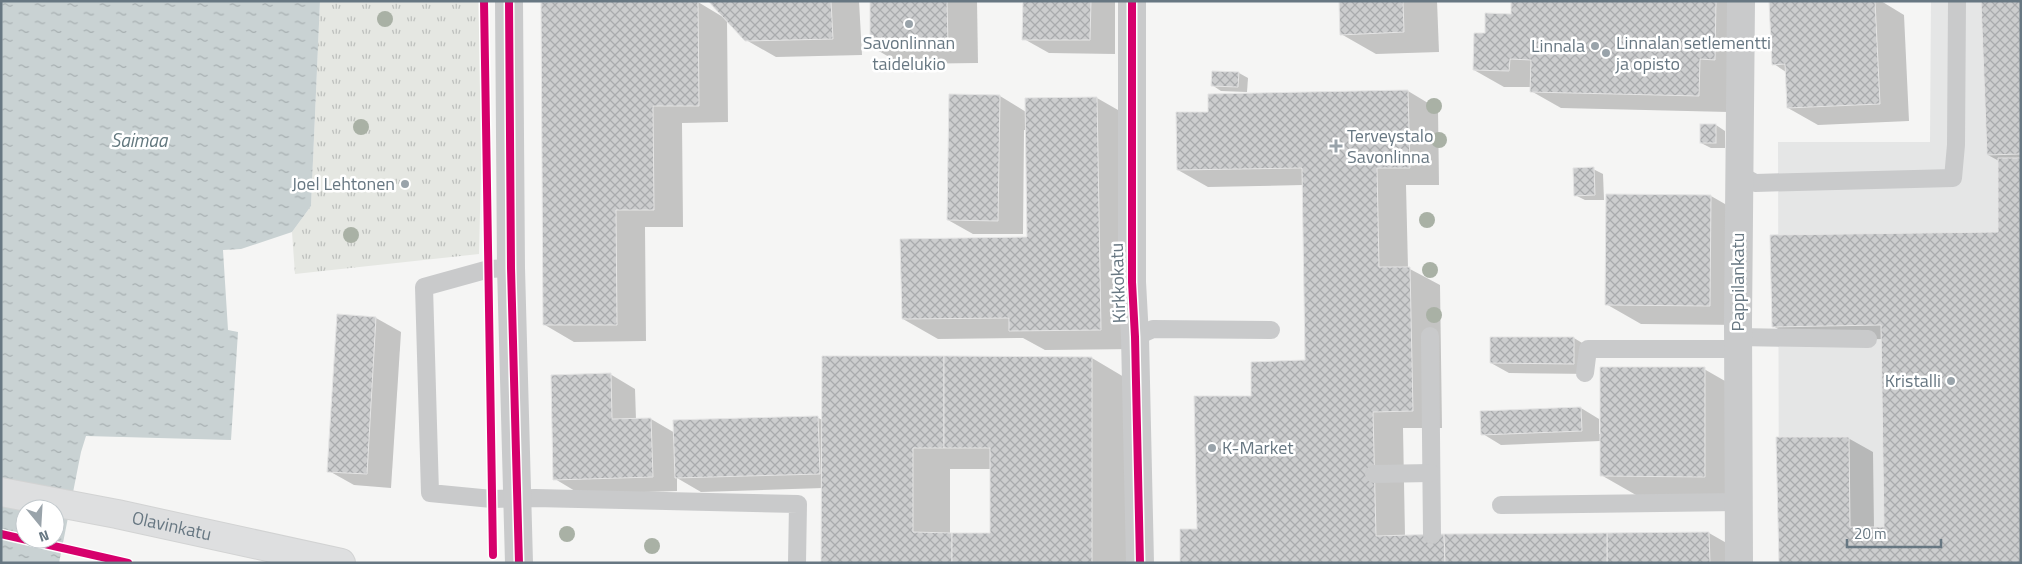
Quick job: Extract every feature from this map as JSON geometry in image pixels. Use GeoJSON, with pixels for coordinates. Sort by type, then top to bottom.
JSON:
{"type":"FeatureCollection","features":[{"type":"Feature","properties":{"kind":"main road","name":"Olavinkatu"},"geometry":{"type":"LineString","coordinates":[[1,492],[117,514],[338,562]]}},
{"type":"Feature","properties":{"kind":"street"},"geometry":{"type":"LineString","coordinates":[[509,1],[511,268],[519,563]]}},
{"type":"Feature","properties":{"kind":"street","name":"Kirkkokatu"},"geometry":{"type":"LineString","coordinates":[[1132,1],[1131,212],[1140,563]]}},
{"type":"Feature","properties":{"kind":"street","name":"Pappilankatu"},"geometry":{"type":"LineString","coordinates":[[1739,563],[1738,343],[1741,1]]}},
{"type":"Feature","properties":{"kind":"lane"},"geometry":{"type":"LineString","coordinates":[[1739,174],[1755,184],[1953,178],[1956,146],[1957,1]]}},
{"type":"Feature","properties":{"kind":"lane"},"geometry":{"type":"LineString","coordinates":[[511,268],[489,269],[424,287],[430,493],[492,499],[798,504],[797,563]]}},
{"type":"Feature","properties":{"kind":"lane"},"geometry":{"type":"LineString","coordinates":[[1135,337],[1153,329],[1271,330]]}},
{"type":"Feature","properties":{"kind":"lane"},"geometry":{"type":"LineString","coordinates":[[1430,336],[1432,534]]}},
{"type":"Feature","properties":{"kind":"lane"},"geometry":{"type":"LineString","coordinates":[[1585,373],[1588,349],[1868,338]]}},
{"type":"Feature","properties":{"kind":"lane"},"geometry":{"type":"LineString","coordinates":[[1374,474],[1431,473]]}},
{"type":"Feature","properties":{"kind":"lane"},"geometry":{"type":"LineString","coordinates":[[1501,505],[1738,502]]}},
{"type":"Feature","properties":{"kind":"shaded area"},"geometry":{"type":"Polygon","coordinates":[[[1931,1],[2021,1],[2021,563],[1779,563],[1778,142],[1930,142],[1931,1]]]}},
{"type":"Feature","properties":{"kind":"green space"},"geometry":{"type":"Polygon","coordinates":[[[320,1],[485,1],[479,254],[295,274],[292,232],[311,206],[320,1]]]}},
{"type":"Feature","properties":{"kind":"water","name":"Saimaa"},"geometry":{"type":"Polygon","coordinates":[[[1,1],[320,1],[311,206],[292,232],[241,249],[223,250],[228,330],[238,332],[231,440],[86,436],[65,533],[65,499],[15,499],[15,549],[62,549],[59,563],[1,563],[1,1]]]}},
{"type":"Feature","properties":{"kind":"building"},"geometry":{"type":"Polygon","coordinates":[[[698,1],[699,106],[653,106],[654,210],[616,210],[617,325],[543,325],[541,2],[698,1]]]}},
{"type":"Feature","properties":{"kind":"building"},"geometry":{"type":"Polygon","coordinates":[[[708,1],[831,1],[833,39],[745,41],[708,1]]]}},
{"type":"Feature","properties":{"kind":"building","name":"Savonlinnan taidelukio"},"geometry":{"type":"Polygon","coordinates":[[[870,1],[947,1],[948,46],[870,48],[870,1]]]}},
{"type":"Feature","properties":{"kind":"building"},"geometry":{"type":"Polygon","coordinates":[[[1023,1],[1091,1],[1090,40],[1022,40],[1023,1]]]}},
{"type":"Feature","properties":{"kind":"building"},"geometry":{"type":"Polygon","coordinates":[[[1339,1],[1403,1],[1404,32],[1340,35],[1339,1]]]}},
{"type":"Feature","properties":{"kind":"building","name":"Linnala"},"geometry":{"type":"Polygon","coordinates":[[[1511,1],[1716,1],[1715,60],[1700,59],[1699,96],[1530,92],[1531,60],[1510,59],[1509,71],[1473,70],[1474,33],[1485,33],[1485,13],[1511,14],[1511,1]]]}},
{"type":"Feature","properties":{"kind":"building"},"geometry":{"type":"Polygon","coordinates":[[[1769,1],[1875,1],[1880,104],[1787,108],[1785,64],[1772,65],[1769,1]]]}},
{"type":"Feature","properties":{"kind":"building"},"geometry":{"type":"Polygon","coordinates":[[[1981,1],[2021,1],[2021,154],[1987,155],[1981,1]]]}},
{"type":"Feature","properties":{"kind":"building"},"geometry":{"type":"Polygon","coordinates":[[[1212,71],[1239,72],[1238,87],[1211,86],[1212,71]]]}},
{"type":"Feature","properties":{"kind":"building"},"geometry":{"type":"Polygon","coordinates":[[[1408,90],[1410,168],[1377,168],[1379,267],[1410,267],[1413,411],[1373,412],[1376,536],[1444,534],[1445,563],[1180,563],[1180,529],[1197,529],[1194,396],[1251,396],[1251,362],[1305,360],[1302,168],[1177,170],[1176,112],[1208,112],[1208,94],[1408,90]]]}},
{"type":"Feature","properties":{"kind":"building"},"geometry":{"type":"Polygon","coordinates":[[[949,94],[1000,95],[998,221],[947,220],[949,94]]]}},
{"type":"Feature","properties":{"kind":"building"},"geometry":{"type":"Polygon","coordinates":[[[1097,97],[1101,330],[1009,331],[1009,318],[902,319],[900,239],[1027,237],[1025,98],[1097,97]]]}},
{"type":"Feature","properties":{"kind":"building"},"geometry":{"type":"Polygon","coordinates":[[[1700,124],[1716,124],[1716,143],[1700,143],[1700,124]]]}},
{"type":"Feature","properties":{"kind":"building","name":"Kristalli"},"geometry":{"type":"Polygon","coordinates":[[[1998,158],[2021,158],[2021,563],[1779,563],[1776,437],[1849,437],[1850,527],[1884,527],[1881,325],[1772,327],[1770,235],[1998,232],[1998,158]]]}},
{"type":"Feature","properties":{"kind":"building"},"geometry":{"type":"Polygon","coordinates":[[[1594,167],[1595,195],[1574,196],[1573,168],[1594,167]]]}},
{"type":"Feature","properties":{"kind":"building"},"geometry":{"type":"Polygon","coordinates":[[[1606,194],[1711,195],[1710,306],[1605,305],[1606,194]]]}},
{"type":"Feature","properties":{"kind":"building"},"geometry":{"type":"Polygon","coordinates":[[[337,314],[376,317],[367,474],[327,472],[337,314]]]}},
{"type":"Feature","properties":{"kind":"building"},"geometry":{"type":"Polygon","coordinates":[[[1490,337],[1574,337],[1574,364],[1490,363],[1490,337]]]}},
{"type":"Feature","properties":{"kind":"building"},"geometry":{"type":"Polygon","coordinates":[[[822,356],[944,356],[944,448],[913,448],[913,532],[952,533],[952,563],[821,563],[822,356]]]}},
{"type":"Feature","properties":{"kind":"building"},"geometry":{"type":"Polygon","coordinates":[[[944,356],[1092,357],[1092,563],[952,563],[952,533],[990,533],[990,448],[944,448],[944,356]]]}},
{"type":"Feature","properties":{"kind":"building"},"geometry":{"type":"Polygon","coordinates":[[[1600,367],[1705,367],[1705,477],[1600,476],[1600,367]]]}},
{"type":"Feature","properties":{"kind":"building"},"geometry":{"type":"Polygon","coordinates":[[[611,373],[612,419],[651,418],[653,477],[553,480],[551,375],[611,373]]]}},
{"type":"Feature","properties":{"kind":"building"},"geometry":{"type":"Polygon","coordinates":[[[1581,407],[1582,431],[1481,435],[1480,411],[1581,407]]]}},
{"type":"Feature","properties":{"kind":"building"},"geometry":{"type":"Polygon","coordinates":[[[818,416],[820,474],[675,478],[673,420],[818,416]]]}},
{"type":"Feature","properties":{"kind":"building"},"geometry":{"type":"Polygon","coordinates":[[[1709,532],[1710,563],[1607,563],[1607,533],[1709,532]]]}},
{"type":"Feature","properties":{"kind":"building"},"geometry":{"type":"Polygon","coordinates":[[[1607,533],[1607,563],[1445,563],[1444,534],[1607,533]]]}},
{"type":"Feature","properties":{"kind":"cycle path"},"geometry":{"type":"LineString","coordinates":[[484,1],[493,555]]}},
{"type":"Feature","properties":{"kind":"cycle path"},"geometry":{"type":"LineString","coordinates":[[509,1],[511,268],[519,563]]}},
{"type":"Feature","properties":{"kind":"cycle path"},"geometry":{"type":"LineString","coordinates":[[1132,1],[1132,282],[1140,563]]}},
{"type":"Feature","properties":{"kind":"cycle path"},"geometry":{"type":"LineString","coordinates":[[1,534],[128,563]]}},
{"type":"Feature","properties":{"kind":"place","name":"Savonlinnan taidelukio"},"geometry":{"type":"Point","coordinates":[909,24]}},
{"type":"Feature","properties":{"kind":"place","name":"Linnala"},"geometry":{"type":"Point","coordinates":[1595,46]}},
{"type":"Feature","properties":{"kind":"place","name":"Linnalan setlementti ja opisto"},"geometry":{"type":"Point","coordinates":[1606,53]}},
{"type":"Feature","properties":{"kind":"place","name":"Terveystalo Savonlinna"},"geometry":{"type":"Point","coordinates":[1336,146]}},
{"type":"Feature","properties":{"kind":"place","name":"Joel Lehtonen"},"geometry":{"type":"Point","coordinates":[405,184]}},
{"type":"Feature","properties":{"kind":"place","name":"Kristalli"},"geometry":{"type":"Point","coordinates":[1951,381]}},
{"type":"Feature","properties":{"kind":"place","name":"K-Market"},"geometry":{"type":"Point","coordinates":[1212,448]}}]}
